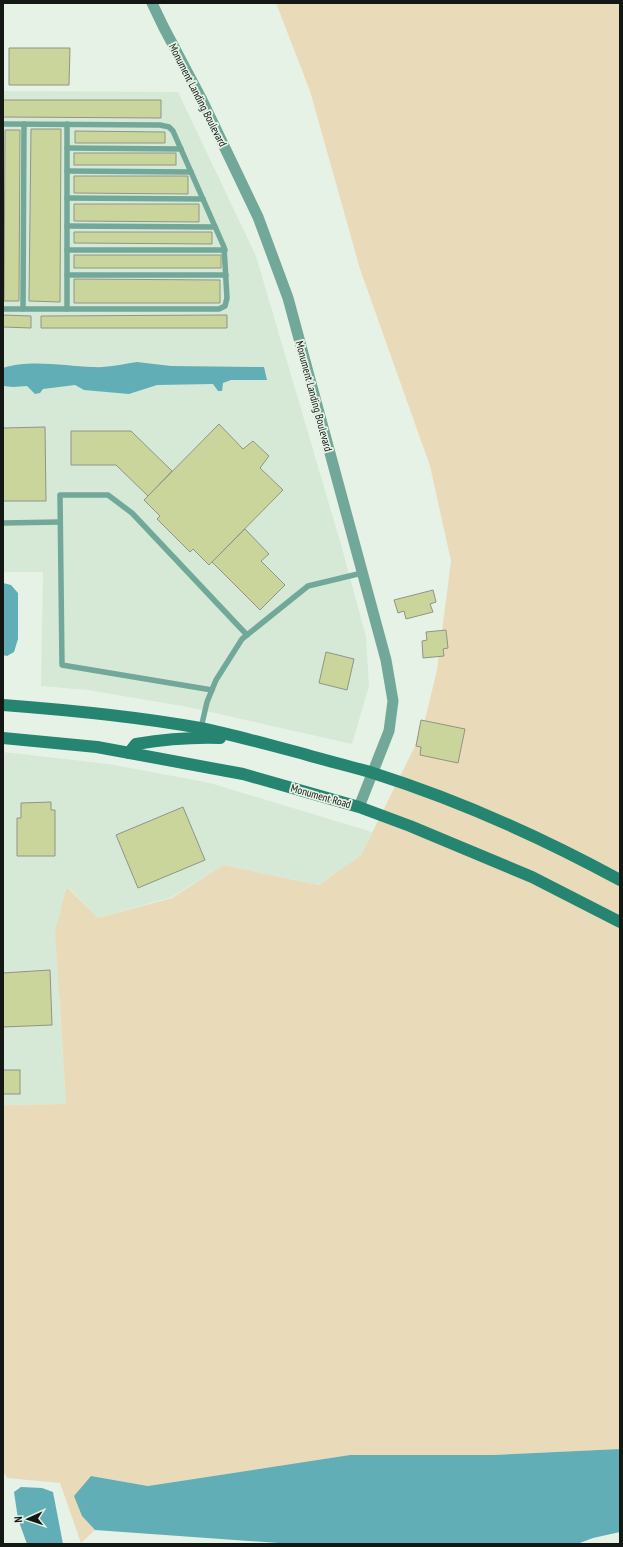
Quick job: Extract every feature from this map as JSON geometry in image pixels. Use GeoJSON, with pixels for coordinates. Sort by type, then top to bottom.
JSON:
{"type":"FeatureCollection","features":[{"type":"Feature","properties":{"kind":"main road"},"geometry":{"type":"LineString","coordinates":[[3,696],[37,708]]}},
{"type":"Feature","properties":{"kind":"main road"},"geometry":{"type":"LineString","coordinates":[[3,705],[128,716],[201,728],[372,773],[421,790],[485,816],[547,843],[620,880]]}},
{"type":"Feature","properties":{"kind":"main road"},"geometry":{"type":"LineString","coordinates":[[129,753],[136,744],[174,738],[194,737],[251,740]]}},
{"type":"Feature","properties":{"kind":"main road","name":"Monument Road"},"geometry":{"type":"LineString","coordinates":[[3,738],[65,743],[243,774],[359,807],[410,826],[532,877],[620,922]]}},
{"type":"Feature","properties":{"kind":"street","name":"Monument Landing Boulevard"},"geometry":{"type":"LineString","coordinates":[[152,3],[201,98],[258,217],[288,298],[386,660],[393,701],[389,731],[359,807]]}},
{"type":"Feature","properties":{"kind":"lane"},"geometry":{"type":"LineString","coordinates":[[3,124],[166,125],[169,127],[173,131],[224,250],[227,304],[222,308],[3,309]]}},
{"type":"Feature","properties":{"kind":"lane"},"geometry":{"type":"LineString","coordinates":[[23,309],[24,124]]}},
{"type":"Feature","properties":{"kind":"lane"},"geometry":{"type":"LineString","coordinates":[[67,124],[67,309]]}},
{"type":"Feature","properties":{"kind":"lane"},"geometry":{"type":"LineString","coordinates":[[67,148],[181,149]]}},
{"type":"Feature","properties":{"kind":"lane"},"geometry":{"type":"LineString","coordinates":[[67,171],[191,172]]}},
{"type":"Feature","properties":{"kind":"lane"},"geometry":{"type":"LineString","coordinates":[[67,198],[203,199]]}},
{"type":"Feature","properties":{"kind":"lane"},"geometry":{"type":"LineString","coordinates":[[67,226],[215,227]]}},
{"type":"Feature","properties":{"kind":"lane"},"geometry":{"type":"LineString","coordinates":[[67,250],[224,250]]}},
{"type":"Feature","properties":{"kind":"lane"},"geometry":{"type":"LineString","coordinates":[[67,275],[226,275]]}},
{"type":"Feature","properties":{"kind":"lane"},"geometry":{"type":"LineString","coordinates":[[212,690],[62,665],[60,495],[108,495],[132,513],[246,635]]}},
{"type":"Feature","properties":{"kind":"lane"},"geometry":{"type":"LineString","coordinates":[[3,523],[60,522]]}},
{"type":"Feature","properties":{"kind":"lane"},"geometry":{"type":"LineString","coordinates":[[201,728],[216,680],[246,635],[308,586],[362,573]]}},
{"type":"Feature","properties":{"kind":"shaded area"},"geometry":{"type":"Polygon","coordinates":[[[276,3],[620,3],[620,1449],[494,1455],[350,1455],[148,1486],[91,1476],[82,1516],[95,1530],[81,1543],[60,1483],[7,1478],[3,1471],[3,1105],[66,1104],[55,930],[67,887],[98,918],[172,898],[223,865],[319,885],[361,855],[422,732],[437,670],[451,561],[430,466],[360,269],[310,91],[276,3]]]}},
{"type":"Feature","properties":{"kind":"shaded area"},"geometry":{"type":"Polygon","coordinates":[[[3,91],[178,92],[256,256],[342,548],[366,637],[369,686],[352,744],[188,707],[87,690],[41,686],[43,572],[3,572],[3,91]]]}},
{"type":"Feature","properties":{"kind":"shaded area"},"geometry":{"type":"Polygon","coordinates":[[[3,752],[109,764],[210,783],[372,832],[361,855],[319,885],[223,865],[172,897],[98,918],[68,887],[59,997],[66,1104],[3,1105],[3,752]]]}},
{"type":"Feature","properties":{"kind":"water"},"geometry":{"type":"Polygon","coordinates":[[[137,362],[171,366],[264,367],[267,380],[231,380],[223,383],[222,391],[218,391],[213,384],[157,385],[129,394],[84,390],[75,385],[43,389],[40,393],[35,394],[27,386],[3,386],[3,368],[13,365],[36,363],[98,367],[137,362]]]}},
{"type":"Feature","properties":{"kind":"water"},"geometry":{"type":"Polygon","coordinates":[[[3,583],[11,585],[18,593],[18,639],[14,652],[7,656],[3,655],[3,583]]]}},
{"type":"Feature","properties":{"kind":"water"},"geometry":{"type":"Polygon","coordinates":[[[620,1449],[620,1532],[593,1538],[577,1544],[293,1544],[95,1530],[82,1516],[74,1496],[91,1476],[148,1486],[350,1455],[494,1455],[620,1449]]]}},
{"type":"Feature","properties":{"kind":"water"},"geometry":{"type":"Polygon","coordinates":[[[21,1487],[42,1488],[53,1492],[63,1544],[27,1544],[18,1519],[14,1492],[21,1487]]]}},
{"type":"Feature","properties":{"kind":"building"},"geometry":{"type":"Polygon","coordinates":[[[9,48],[70,48],[69,85],[9,85],[9,48]]]}},
{"type":"Feature","properties":{"kind":"building"},"geometry":{"type":"Polygon","coordinates":[[[3,100],[161,100],[161,118],[3,117],[3,100]]]}},
{"type":"Feature","properties":{"kind":"building"},"geometry":{"type":"Polygon","coordinates":[[[31,129],[61,129],[60,302],[29,301],[31,129]]]}},
{"type":"Feature","properties":{"kind":"building"},"geometry":{"type":"Polygon","coordinates":[[[5,130],[20,130],[19,301],[4,301],[5,130]]]}},
{"type":"Feature","properties":{"kind":"building"},"geometry":{"type":"Polygon","coordinates":[[[75,131],[165,132],[165,143],[75,143],[75,131]]]}},
{"type":"Feature","properties":{"kind":"building"},"geometry":{"type":"Polygon","coordinates":[[[74,153],[176,153],[176,165],[74,165],[74,153]]]}},
{"type":"Feature","properties":{"kind":"building"},"geometry":{"type":"Polygon","coordinates":[[[74,176],[188,176],[188,194],[74,193],[74,176]]]}},
{"type":"Feature","properties":{"kind":"building"},"geometry":{"type":"Polygon","coordinates":[[[74,204],[199,204],[199,222],[74,221],[74,204]]]}},
{"type":"Feature","properties":{"kind":"building"},"geometry":{"type":"Polygon","coordinates":[[[74,232],[212,232],[212,244],[74,243],[74,232]]]}},
{"type":"Feature","properties":{"kind":"building"},"geometry":{"type":"Polygon","coordinates":[[[74,255],[221,255],[221,268],[74,268],[74,255]]]}},
{"type":"Feature","properties":{"kind":"building"},"geometry":{"type":"Polygon","coordinates":[[[74,279],[220,280],[220,303],[74,303],[74,279]]]}},
{"type":"Feature","properties":{"kind":"building"},"geometry":{"type":"Polygon","coordinates":[[[3,315],[31,316],[31,328],[3,327],[3,315]]]}},
{"type":"Feature","properties":{"kind":"building"},"geometry":{"type":"Polygon","coordinates":[[[227,315],[227,328],[41,328],[41,316],[227,315]]]}},
{"type":"Feature","properties":{"kind":"building"},"geometry":{"type":"Polygon","coordinates":[[[219,424],[243,449],[253,441],[269,456],[260,468],[283,490],[209,565],[193,549],[190,552],[157,519],[160,516],[144,500],[219,424]]]}},
{"type":"Feature","properties":{"kind":"building"},"geometry":{"type":"Polygon","coordinates":[[[45,427],[46,501],[3,501],[3,428],[45,427]]]}},
{"type":"Feature","properties":{"kind":"building"},"geometry":{"type":"Polygon","coordinates":[[[71,431],[131,431],[172,471],[148,496],[116,465],[71,465],[71,431]]]}},
{"type":"Feature","properties":{"kind":"building"},"geometry":{"type":"Polygon","coordinates":[[[245,529],[269,554],[261,561],[285,585],[260,610],[212,562],[245,529]]]}},
{"type":"Feature","properties":{"kind":"building"},"geometry":{"type":"Polygon","coordinates":[[[433,590],[436,602],[430,604],[433,612],[406,619],[404,611],[398,613],[394,600],[433,590]]]}},
{"type":"Feature","properties":{"kind":"building"},"geometry":{"type":"Polygon","coordinates":[[[446,630],[448,648],[443,649],[444,656],[423,658],[422,641],[427,640],[426,632],[446,630]]]}},
{"type":"Feature","properties":{"kind":"building"},"geometry":{"type":"Polygon","coordinates":[[[326,652],[354,659],[347,690],[319,683],[326,652]]]}},
{"type":"Feature","properties":{"kind":"building"},"geometry":{"type":"Polygon","coordinates":[[[421,720],[465,729],[458,763],[420,755],[421,747],[416,746],[421,720]]]}},
{"type":"Feature","properties":{"kind":"building"},"geometry":{"type":"Polygon","coordinates":[[[51,802],[51,810],[55,810],[55,856],[17,856],[17,818],[21,818],[21,803],[51,802]]]}},
{"type":"Feature","properties":{"kind":"building"},"geometry":{"type":"Polygon","coordinates":[[[183,807],[205,860],[138,888],[116,835],[183,807]]]}},
{"type":"Feature","properties":{"kind":"building"},"geometry":{"type":"Polygon","coordinates":[[[50,970],[52,1025],[3,1027],[3,973],[50,970]]]}},
{"type":"Feature","properties":{"kind":"building"},"geometry":{"type":"Polygon","coordinates":[[[3,1070],[20,1070],[20,1094],[3,1094],[3,1070]]]}}]}
